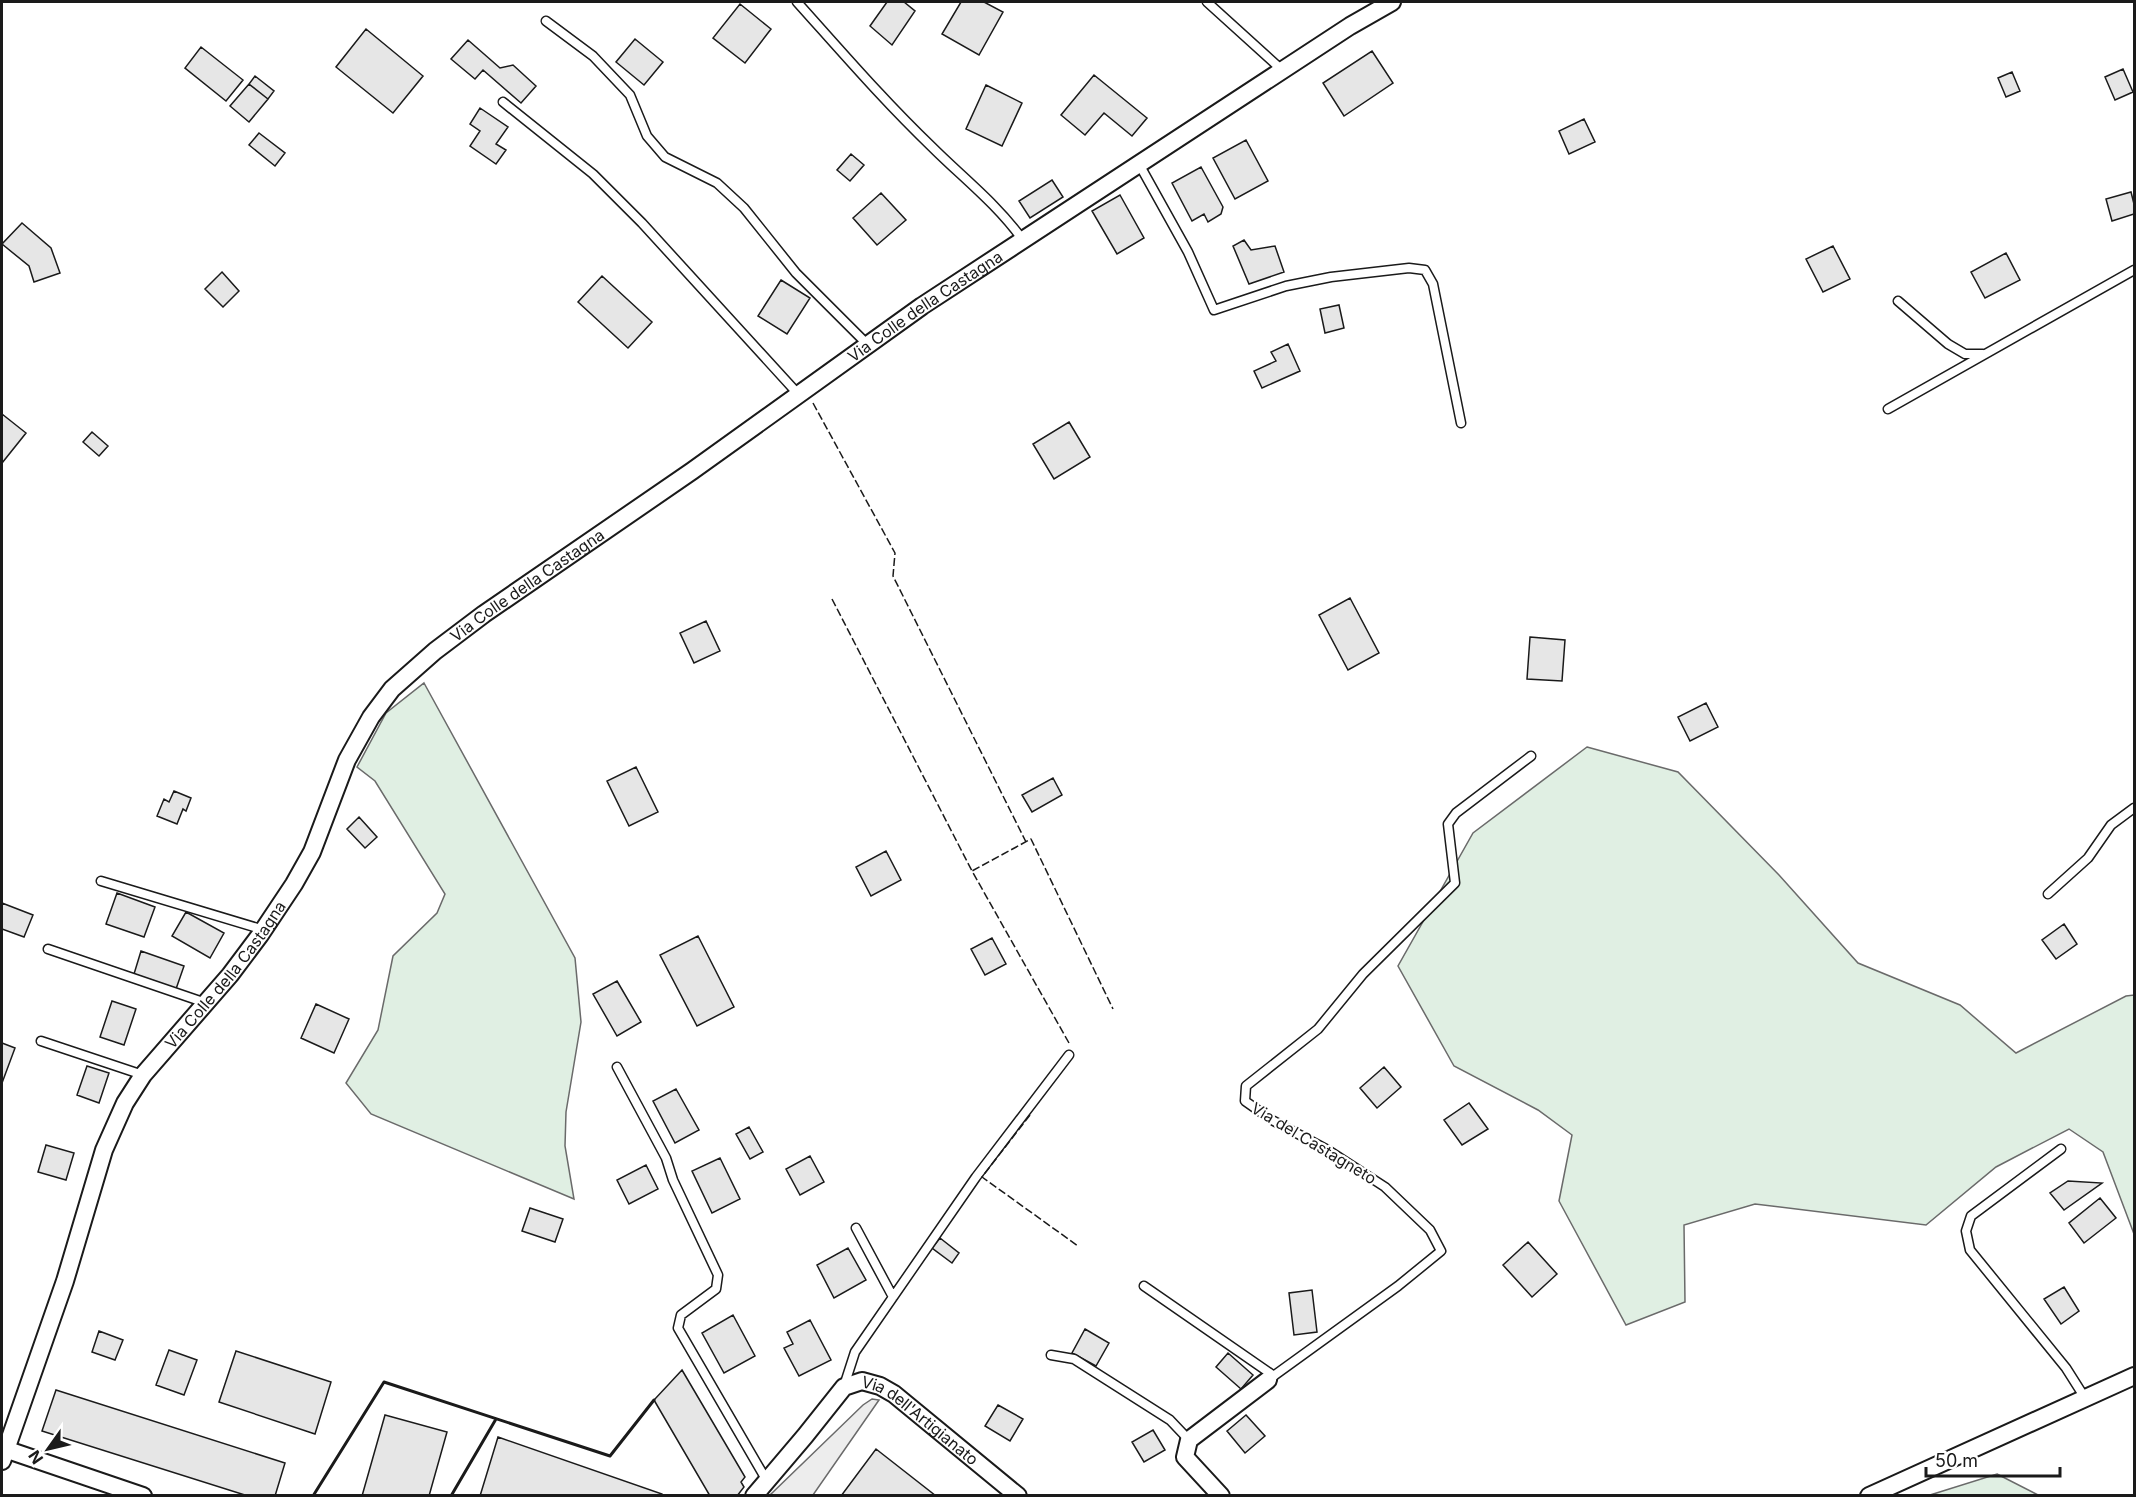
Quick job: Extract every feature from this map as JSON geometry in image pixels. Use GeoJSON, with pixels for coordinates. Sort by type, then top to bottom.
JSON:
{"type":"FeatureCollection","features":[{"type":"Feature","properties":{"kind":"street","name":"Via Colle della Castagna"},"geometry":{"type":"LineString","coordinates":[[3,1452],[65,1281],[104,1150],[125,1103],[143,1075],[230,975],[264,930],[312,852],[347,760],[371,717],[392,689],[435,651],[484,614],[1022,239],[1350,26],[1392,2]]}},
{"type":"Feature","properties":{"kind":"street"},"geometry":{"type":"LineString","coordinates":[[1869,1496],[2134,1376]]}},
{"type":"Feature","properties":{"kind":"street","name":"Via del Castagneto"},"geometry":{"type":"LineString","coordinates":[[1189,1440],[1271,1378]]}},
{"type":"Feature","properties":{"kind":"street","name":"Via dell'Artigianato"},"geometry":{"type":"LineString","coordinates":[[754,1496],[844,1387],[862,1381],[880,1386],[894,1394],[1018,1496]]}},
{"type":"Feature","properties":{"kind":"street"},"geometry":{"type":"LineString","coordinates":[[1189,1440],[1185,1457],[1221,1496]]}},
{"type":"Feature","properties":{"kind":"street"},"geometry":{"type":"LineString","coordinates":[[3,1452],[143,1496]]}},
{"type":"Feature","properties":{"kind":"lane"},"geometry":{"type":"LineString","coordinates":[[797,2],[873,87],[931,147],[1010,222],[1022,239]]}},
{"type":"Feature","properties":{"kind":"lane"},"geometry":{"type":"LineString","coordinates":[[1207,2],[1282,70]]}},
{"type":"Feature","properties":{"kind":"lane"},"geometry":{"type":"LineString","coordinates":[[546,21],[593,56],[630,95],[647,136],[665,157],[717,183],[744,208],[796,273],[868,345]]}},
{"type":"Feature","properties":{"kind":"lane"},"geometry":{"type":"LineString","coordinates":[[503,102],[601,182],[642,223],[800,395]]}},
{"type":"Feature","properties":{"kind":"lane"},"geometry":{"type":"LineString","coordinates":[[1139,164],[1188,252],[1215,310],[1286,286],[1331,277],[1409,268],[1425,270],[1432,284],[1461,423]]}},
{"type":"Feature","properties":{"kind":"lane"},"geometry":{"type":"LineString","coordinates":[[1888,409],[2134,270]]}},
{"type":"Feature","properties":{"kind":"lane"},"geometry":{"type":"LineString","coordinates":[[1898,301],[1948,344],[1965,354],[1986,354]]}},
{"type":"Feature","properties":{"kind":"lane","name":"Via del Castagneto"},"geometry":{"type":"LineString","coordinates":[[1271,1378],[1398,1286],[1441,1251],[1430,1230],[1385,1186],[1328,1150],[1272,1120],[1245,1101],[1246,1086],[1318,1029],[1363,975],[1455,883],[1448,824],[1456,813],[1532,756]]}},
{"type":"Feature","properties":{"kind":"lane"},"geometry":{"type":"LineString","coordinates":[[2048,894],[2088,858],[2111,825],[2134,808]]}},
{"type":"Feature","properties":{"kind":"lane"},"geometry":{"type":"LineString","coordinates":[[100,881],[264,930]]}},
{"type":"Feature","properties":{"kind":"lane"},"geometry":{"type":"LineString","coordinates":[[48,949],[206,1003]]}},
{"type":"Feature","properties":{"kind":"lane"},"geometry":{"type":"LineString","coordinates":[[41,1041],[143,1075]]}},
{"type":"Feature","properties":{"kind":"lane"},"geometry":{"type":"LineString","coordinates":[[844,1387],[855,1352],[976,1177],[1070,1055]]}},
{"type":"Feature","properties":{"kind":"lane"},"geometry":{"type":"LineString","coordinates":[[617,1067],[666,1158],[673,1180],[718,1275],[716,1289],[681,1315],[678,1328],[767,1482]]}},
{"type":"Feature","properties":{"kind":"lane"},"geometry":{"type":"LineString","coordinates":[[2061,1149],[1971,1216],[1966,1231],[1970,1250],[2066,1368],[2085,1398]]}},
{"type":"Feature","properties":{"kind":"lane"},"geometry":{"type":"LineString","coordinates":[[856,1228],[893,1297]]}},
{"type":"Feature","properties":{"kind":"lane"},"geometry":{"type":"LineString","coordinates":[[1144,1286],[1271,1378]]}},
{"type":"Feature","properties":{"kind":"lane"},"geometry":{"type":"LineString","coordinates":[[1052,1355],[1074,1359],[1170,1420],[1189,1440]]}},
{"type":"Feature","properties":{"kind":"green space"},"geometry":{"type":"Polygon","coordinates":[[[424,683],[575,958],[581,1022],[566,1112],[565,1146],[574,1199],[371,1114],[346,1083],[378,1030],[393,956],[437,913],[445,894],[375,781],[357,767],[386,713],[424,683]]]}},
{"type":"Feature","properties":{"kind":"green space"},"geometry":{"type":"Polygon","coordinates":[[[1587,747],[1678,772],[1779,875],[1858,963],[1960,1005],[2016,1053],[2126,996],[2134,995],[2134,1234],[2103,1152],[2069,1129],[1996,1167],[1926,1225],[1755,1204],[1684,1225],[1685,1302],[1626,1325],[1559,1201],[1572,1135],[1538,1110],[1454,1066],[1398,966],[1473,833],[1587,747]]]}},
{"type":"Feature","properties":{"kind":"green space"},"geometry":{"type":"Polygon","coordinates":[[[1997,1474],[2038,1495],[1930,1495],[1997,1474]]]}},
{"type":"Feature","properties":{"kind":"shaded area"},"geometry":{"type":"Polygon","coordinates":[[[872,1399],[879,1400],[813,1495],[770,1495],[863,1405],[872,1399]]]}},
{"type":"Feature","properties":{"kind":"building"},"geometry":{"type":"Polygon","coordinates":[[[887,2],[904,2],[915,11],[892,45],[870,26],[887,2]]]}},
{"type":"Feature","properties":{"kind":"building"},"geometry":{"type":"Polygon","coordinates":[[[961,2],[984,2],[1003,12],[979,55],[942,34],[961,2]]]}},
{"type":"Feature","properties":{"kind":"building"},"geometry":{"type":"Polygon","coordinates":[[[740,4],[771,29],[745,63],[713,38],[740,4]]]}},
{"type":"Feature","properties":{"kind":"building"},"geometry":{"type":"Polygon","coordinates":[[[366,29],[423,76],[393,113],[336,67],[366,29]]]}},
{"type":"Feature","properties":{"kind":"building"},"geometry":{"type":"Polygon","coordinates":[[[635,39],[663,62],[644,85],[616,62],[635,39]]]}},
{"type":"Feature","properties":{"kind":"building"},"geometry":{"type":"Polygon","coordinates":[[[468,40],[500,68],[513,65],[536,86],[521,103],[483,70],[475,79],[451,59],[468,40]]]}},
{"type":"Feature","properties":{"kind":"building"},"geometry":{"type":"Polygon","coordinates":[[[201,47],[243,80],[226,101],[185,68],[201,47]]]}},
{"type":"Feature","properties":{"kind":"building"},"geometry":{"type":"Polygon","coordinates":[[[1372,51],[1393,83],[1344,116],[1323,83],[1372,51]]]}},
{"type":"Feature","properties":{"kind":"building"},"geometry":{"type":"Polygon","coordinates":[[[2123,69],[2133,92],[2115,100],[2105,77],[2123,69]]]}},
{"type":"Feature","properties":{"kind":"building"},"geometry":{"type":"Polygon","coordinates":[[[2012,72],[2020,91],[2006,97],[1998,78],[2012,72]]]}},
{"type":"Feature","properties":{"kind":"building"},"geometry":{"type":"Polygon","coordinates":[[[1094,75],[1147,118],[1132,136],[1104,113],[1085,135],[1061,115],[1094,75]]]}},
{"type":"Feature","properties":{"kind":"building"},"geometry":{"type":"Polygon","coordinates":[[[255,76],[274,91],[268,99],[249,84],[255,76]]]}},
{"type":"Feature","properties":{"kind":"building"},"geometry":{"type":"Polygon","coordinates":[[[249,84],[268,99],[249,122],[230,106],[249,84]]]}},
{"type":"Feature","properties":{"kind":"building"},"geometry":{"type":"Polygon","coordinates":[[[986,85],[1022,103],[1002,146],[966,129],[986,85]]]}},
{"type":"Feature","properties":{"kind":"building"},"geometry":{"type":"Polygon","coordinates":[[[480,108],[508,127],[496,144],[506,150],[496,164],[470,146],[480,131],[470,124],[480,108]]]}},
{"type":"Feature","properties":{"kind":"building"},"geometry":{"type":"Polygon","coordinates":[[[1584,119],[1595,142],[1569,154],[1559,131],[1584,119]]]}},
{"type":"Feature","properties":{"kind":"building"},"geometry":{"type":"Polygon","coordinates":[[[259,133],[285,153],[275,166],[249,145],[259,133]]]}},
{"type":"Feature","properties":{"kind":"building"},"geometry":{"type":"Polygon","coordinates":[[[1246,140],[1268,181],[1235,199],[1213,158],[1246,140]]]}},
{"type":"Feature","properties":{"kind":"building"},"geometry":{"type":"Polygon","coordinates":[[[851,154],[864,165],[850,181],[837,170],[851,154]]]}},
{"type":"Feature","properties":{"kind":"building"},"geometry":{"type":"Polygon","coordinates":[[[1201,167],[1223,207],[1221,214],[1208,222],[1204,214],[1192,221],[1172,183],[1201,167]]]}},
{"type":"Feature","properties":{"kind":"building"},"geometry":{"type":"Polygon","coordinates":[[[1052,180],[1063,197],[1030,218],[1019,201],[1052,180]]]}},
{"type":"Feature","properties":{"kind":"building"},"geometry":{"type":"Polygon","coordinates":[[[2131,192],[2134,214],[2112,221],[2106,199],[2131,192]]]}},
{"type":"Feature","properties":{"kind":"building"},"geometry":{"type":"Polygon","coordinates":[[[881,193],[906,220],[877,245],[853,218],[881,193]]]}},
{"type":"Feature","properties":{"kind":"building"},"geometry":{"type":"Polygon","coordinates":[[[1120,195],[1144,238],[1117,254],[1092,211],[1120,195]]]}},
{"type":"Feature","properties":{"kind":"building"},"geometry":{"type":"Polygon","coordinates":[[[22,223],[51,248],[60,273],[34,282],[29,266],[2,244],[22,223]]]}},
{"type":"Feature","properties":{"kind":"building"},"geometry":{"type":"Polygon","coordinates":[[[1244,240],[1251,250],[1275,246],[1284,272],[1249,284],[1233,246],[1244,240]]]}},
{"type":"Feature","properties":{"kind":"building"},"geometry":{"type":"Polygon","coordinates":[[[1833,246],[1850,279],[1823,292],[1806,259],[1833,246]]]}},
{"type":"Feature","properties":{"kind":"building"},"geometry":{"type":"Polygon","coordinates":[[[2006,253],[2020,280],[1985,298],[1971,272],[2006,253]]]}},
{"type":"Feature","properties":{"kind":"building"},"geometry":{"type":"Polygon","coordinates":[[[222,272],[239,291],[223,307],[205,289],[222,272]]]}},
{"type":"Feature","properties":{"kind":"building"},"geometry":{"type":"Polygon","coordinates":[[[602,276],[652,322],[628,348],[578,302],[602,276]]]}},
{"type":"Feature","properties":{"kind":"building"},"geometry":{"type":"Polygon","coordinates":[[[781,280],[810,298],[787,334],[758,316],[781,280]]]}},
{"type":"Feature","properties":{"kind":"building"},"geometry":{"type":"Polygon","coordinates":[[[1339,305],[1344,328],[1325,333],[1320,309],[1339,305]]]}},
{"type":"Feature","properties":{"kind":"building"},"geometry":{"type":"Polygon","coordinates":[[[1288,344],[1300,371],[1262,388],[1254,371],[1276,361],[1271,352],[1288,344]]]}},
{"type":"Feature","properties":{"kind":"building"},"geometry":{"type":"Polygon","coordinates":[[[2,414],[26,433],[2,463],[2,414]]]}},
{"type":"Feature","properties":{"kind":"building"},"geometry":{"type":"Polygon","coordinates":[[[1069,422],[1090,457],[1054,479],[1033,444],[1069,422]]]}},
{"type":"Feature","properties":{"kind":"building"},"geometry":{"type":"Polygon","coordinates":[[[92,432],[108,446],[99,456],[83,442],[92,432]]]}},
{"type":"Feature","properties":{"kind":"building"},"geometry":{"type":"Polygon","coordinates":[[[1350,598],[1379,653],[1348,670],[1319,615],[1350,598]]]}},
{"type":"Feature","properties":{"kind":"building"},"geometry":{"type":"Polygon","coordinates":[[[706,621],[720,651],[694,663],[680,633],[706,621]]]}},
{"type":"Feature","properties":{"kind":"building"},"geometry":{"type":"Polygon","coordinates":[[[1530,637],[1565,640],[1562,681],[1527,679],[1530,637]]]}},
{"type":"Feature","properties":{"kind":"building"},"geometry":{"type":"Polygon","coordinates":[[[1706,703],[1718,727],[1690,741],[1678,717],[1706,703]]]}},
{"type":"Feature","properties":{"kind":"building"},"geometry":{"type":"Polygon","coordinates":[[[636,767],[658,812],[629,826],[607,781],[636,767]]]}},
{"type":"Feature","properties":{"kind":"building"},"geometry":{"type":"Polygon","coordinates":[[[1053,778],[1062,795],[1032,812],[1022,795],[1053,778]]]}},
{"type":"Feature","properties":{"kind":"building"},"geometry":{"type":"Polygon","coordinates":[[[174,791],[191,798],[186,811],[183,809],[177,824],[157,816],[164,799],[169,802],[174,791]]]}},
{"type":"Feature","properties":{"kind":"building"},"geometry":{"type":"Polygon","coordinates":[[[359,817],[377,837],[365,848],[347,829],[359,817]]]}},
{"type":"Feature","properties":{"kind":"building"},"geometry":{"type":"Polygon","coordinates":[[[886,851],[901,880],[871,896],[856,867],[886,851]]]}},
{"type":"Feature","properties":{"kind":"building"},"geometry":{"type":"Polygon","coordinates":[[[117,893],[155,907],[144,937],[106,924],[117,893]]]}},
{"type":"Feature","properties":{"kind":"building"},"geometry":{"type":"Polygon","coordinates":[[[2,903],[33,915],[24,937],[2,929],[2,903]]]}},
{"type":"Feature","properties":{"kind":"building"},"geometry":{"type":"Polygon","coordinates":[[[186,912],[224,933],[210,958],[172,936],[186,912]]]}},
{"type":"Feature","properties":{"kind":"building"},"geometry":{"type":"Polygon","coordinates":[[[2064,924],[2077,944],[2056,959],[2042,940],[2064,924]]]}},
{"type":"Feature","properties":{"kind":"building"},"geometry":{"type":"Polygon","coordinates":[[[698,936],[734,1007],[697,1026],[660,955],[698,936]]]}},
{"type":"Feature","properties":{"kind":"building"},"geometry":{"type":"Polygon","coordinates":[[[992,938],[1006,964],[985,975],[971,949],[992,938]]]}},
{"type":"Feature","properties":{"kind":"building"},"geometry":{"type":"Polygon","coordinates":[[[141,951],[184,966],[176,989],[134,974],[141,951]]]}},
{"type":"Feature","properties":{"kind":"building"},"geometry":{"type":"Polygon","coordinates":[[[617,981],[641,1022],[617,1036],[593,994],[617,981]]]}},
{"type":"Feature","properties":{"kind":"building"},"geometry":{"type":"Polygon","coordinates":[[[112,1001],[136,1009],[124,1045],[100,1037],[112,1001]]]}},
{"type":"Feature","properties":{"kind":"building"},"geometry":{"type":"Polygon","coordinates":[[[316,1004],[349,1019],[334,1053],[301,1038],[316,1004]]]}},
{"type":"Feature","properties":{"kind":"building"},"geometry":{"type":"Polygon","coordinates":[[[2,1043],[15,1048],[2,1083],[2,1043]]]}},
{"type":"Feature","properties":{"kind":"building"},"geometry":{"type":"Polygon","coordinates":[[[87,1066],[109,1073],[99,1103],[77,1095],[87,1066]]]}},
{"type":"Feature","properties":{"kind":"building"},"geometry":{"type":"Polygon","coordinates":[[[1384,1067],[1401,1087],[1377,1108],[1360,1088],[1384,1067]]]}},
{"type":"Feature","properties":{"kind":"building"},"geometry":{"type":"Polygon","coordinates":[[[676,1089],[699,1130],[675,1143],[653,1101],[676,1089]]]}},
{"type":"Feature","properties":{"kind":"building"},"geometry":{"type":"Polygon","coordinates":[[[1469,1103],[1488,1129],[1462,1145],[1444,1120],[1469,1103]]]}},
{"type":"Feature","properties":{"kind":"building"},"geometry":{"type":"Polygon","coordinates":[[[749,1127],[763,1152],[750,1159],[736,1134],[749,1127]]]}},
{"type":"Feature","properties":{"kind":"building"},"geometry":{"type":"Polygon","coordinates":[[[46,1145],[74,1153],[66,1180],[38,1172],[46,1145]]]}},
{"type":"Feature","properties":{"kind":"building"},"geometry":{"type":"Polygon","coordinates":[[[810,1156],[824,1182],[800,1195],[786,1169],[810,1156]]]}},
{"type":"Feature","properties":{"kind":"building"},"geometry":{"type":"Polygon","coordinates":[[[720,1158],[740,1199],[712,1213],[692,1171],[720,1158]]]}},
{"type":"Feature","properties":{"kind":"building"},"geometry":{"type":"Polygon","coordinates":[[[646,1165],[658,1189],[629,1204],[617,1180],[646,1165]]]}},
{"type":"Feature","properties":{"kind":"building"},"geometry":{"type":"Polygon","coordinates":[[[2068,1181],[2102,1183],[2064,1210],[2050,1193],[2068,1181]]]}},
{"type":"Feature","properties":{"kind":"building"},"geometry":{"type":"Polygon","coordinates":[[[2100,1198],[2116,1218],[2084,1243],[2069,1223],[2100,1198]]]}},
{"type":"Feature","properties":{"kind":"building"},"geometry":{"type":"Polygon","coordinates":[[[530,1208],[563,1219],[555,1242],[522,1231],[530,1208]]]}},
{"type":"Feature","properties":{"kind":"building"},"geometry":{"type":"Polygon","coordinates":[[[940,1238],[959,1253],[952,1263],[932,1248],[940,1238]]]}},
{"type":"Feature","properties":{"kind":"building"},"geometry":{"type":"Polygon","coordinates":[[[1528,1242],[1557,1274],[1532,1297],[1503,1265],[1528,1242]]]}},
{"type":"Feature","properties":{"kind":"building"},"geometry":{"type":"Polygon","coordinates":[[[848,1248],[866,1280],[834,1298],[817,1265],[848,1248]]]}},
{"type":"Feature","properties":{"kind":"building"},"geometry":{"type":"Polygon","coordinates":[[[2064,1287],[2079,1311],[2061,1324],[2044,1299],[2064,1287]]]}},
{"type":"Feature","properties":{"kind":"building"},"geometry":{"type":"Polygon","coordinates":[[[1312,1290],[1317,1332],[1294,1335],[1289,1293],[1312,1290]]]}},
{"type":"Feature","properties":{"kind":"building"},"geometry":{"type":"Polygon","coordinates":[[[733,1315],[755,1356],[724,1373],[702,1333],[733,1315]]]}},
{"type":"Feature","properties":{"kind":"building"},"geometry":{"type":"Polygon","coordinates":[[[810,1320],[831,1360],[799,1376],[784,1348],[793,1344],[787,1332],[810,1320]]]}},
{"type":"Feature","properties":{"kind":"building"},"geometry":{"type":"Polygon","coordinates":[[[1085,1329],[1109,1343],[1096,1366],[1072,1353],[1085,1329]]]}},
{"type":"Feature","properties":{"kind":"building"},"geometry":{"type":"Polygon","coordinates":[[[99,1331],[123,1340],[115,1360],[92,1352],[99,1331]]]}},
{"type":"Feature","properties":{"kind":"building"},"geometry":{"type":"Polygon","coordinates":[[[169,1350],[197,1360],[184,1395],[156,1385],[169,1350]]]}},
{"type":"Feature","properties":{"kind":"building"},"geometry":{"type":"Polygon","coordinates":[[[236,1351],[331,1382],[315,1434],[219,1402],[236,1351]]]}},
{"type":"Feature","properties":{"kind":"building"},"geometry":{"type":"Polygon","coordinates":[[[1228,1353],[1253,1375],[1241,1389],[1216,1367],[1228,1353]]]}},
{"type":"Feature","properties":{"kind":"building"},"geometry":{"type":"Polygon","coordinates":[[[682,1370],[745,1477],[741,1482],[744,1487],[737,1496],[710,1496],[654,1400],[682,1370]]]}},
{"type":"Feature","properties":{"kind":"building"},"geometry":{"type":"Polygon","coordinates":[[[56,1390],[285,1463],[275,1496],[248,1496],[42,1431],[56,1390]]]}},
{"type":"Feature","properties":{"kind":"building"},"geometry":{"type":"Polygon","coordinates":[[[998,1405],[1023,1419],[1010,1441],[985,1426],[998,1405]]]}},
{"type":"Feature","properties":{"kind":"building"},"geometry":{"type":"Polygon","coordinates":[[[385,1415],[447,1432],[429,1496],[362,1496],[385,1415]]]}},
{"type":"Feature","properties":{"kind":"building"},"geometry":{"type":"Polygon","coordinates":[[[1246,1415],[1265,1436],[1245,1453],[1227,1431],[1246,1415]]]}},
{"type":"Feature","properties":{"kind":"building"},"geometry":{"type":"Polygon","coordinates":[[[1153,1430],[1165,1450],[1144,1462],[1132,1442],[1153,1430]]]}},
{"type":"Feature","properties":{"kind":"building"},"geometry":{"type":"Polygon","coordinates":[[[498,1437],[662,1494],[662,1496],[480,1496],[498,1437]]]}},
{"type":"Feature","properties":{"kind":"building"},"geometry":{"type":"Polygon","coordinates":[[[876,1449],[936,1496],[841,1496],[876,1449]]]}},
{"type":"Feature","properties":{"kind":"fence"},"geometry":{"type":"LineString","coordinates":[[813,403],[895,553],[893,576],[1026,842]]}},
{"type":"Feature","properties":{"kind":"fence"},"geometry":{"type":"LineString","coordinates":[[832,599],[972,871]]}},
{"type":"Feature","properties":{"kind":"fence"},"geometry":{"type":"LineString","coordinates":[[1069,1043],[972,871],[1031,839],[1113,1009]]}},
{"type":"Feature","properties":{"kind":"fence"},"geometry":{"type":"LineString","coordinates":[[1030,1115],[982,1177],[1078,1246]]}},
{"type":"Feature","properties":{"kind":"wall"},"geometry":{"type":"LineString","coordinates":[[313,1496],[384,1382],[610,1456],[654,1400]]}},
{"type":"Feature","properties":{"kind":"wall"},"geometry":{"type":"LineString","coordinates":[[451,1496],[496,1419]]}}]}
